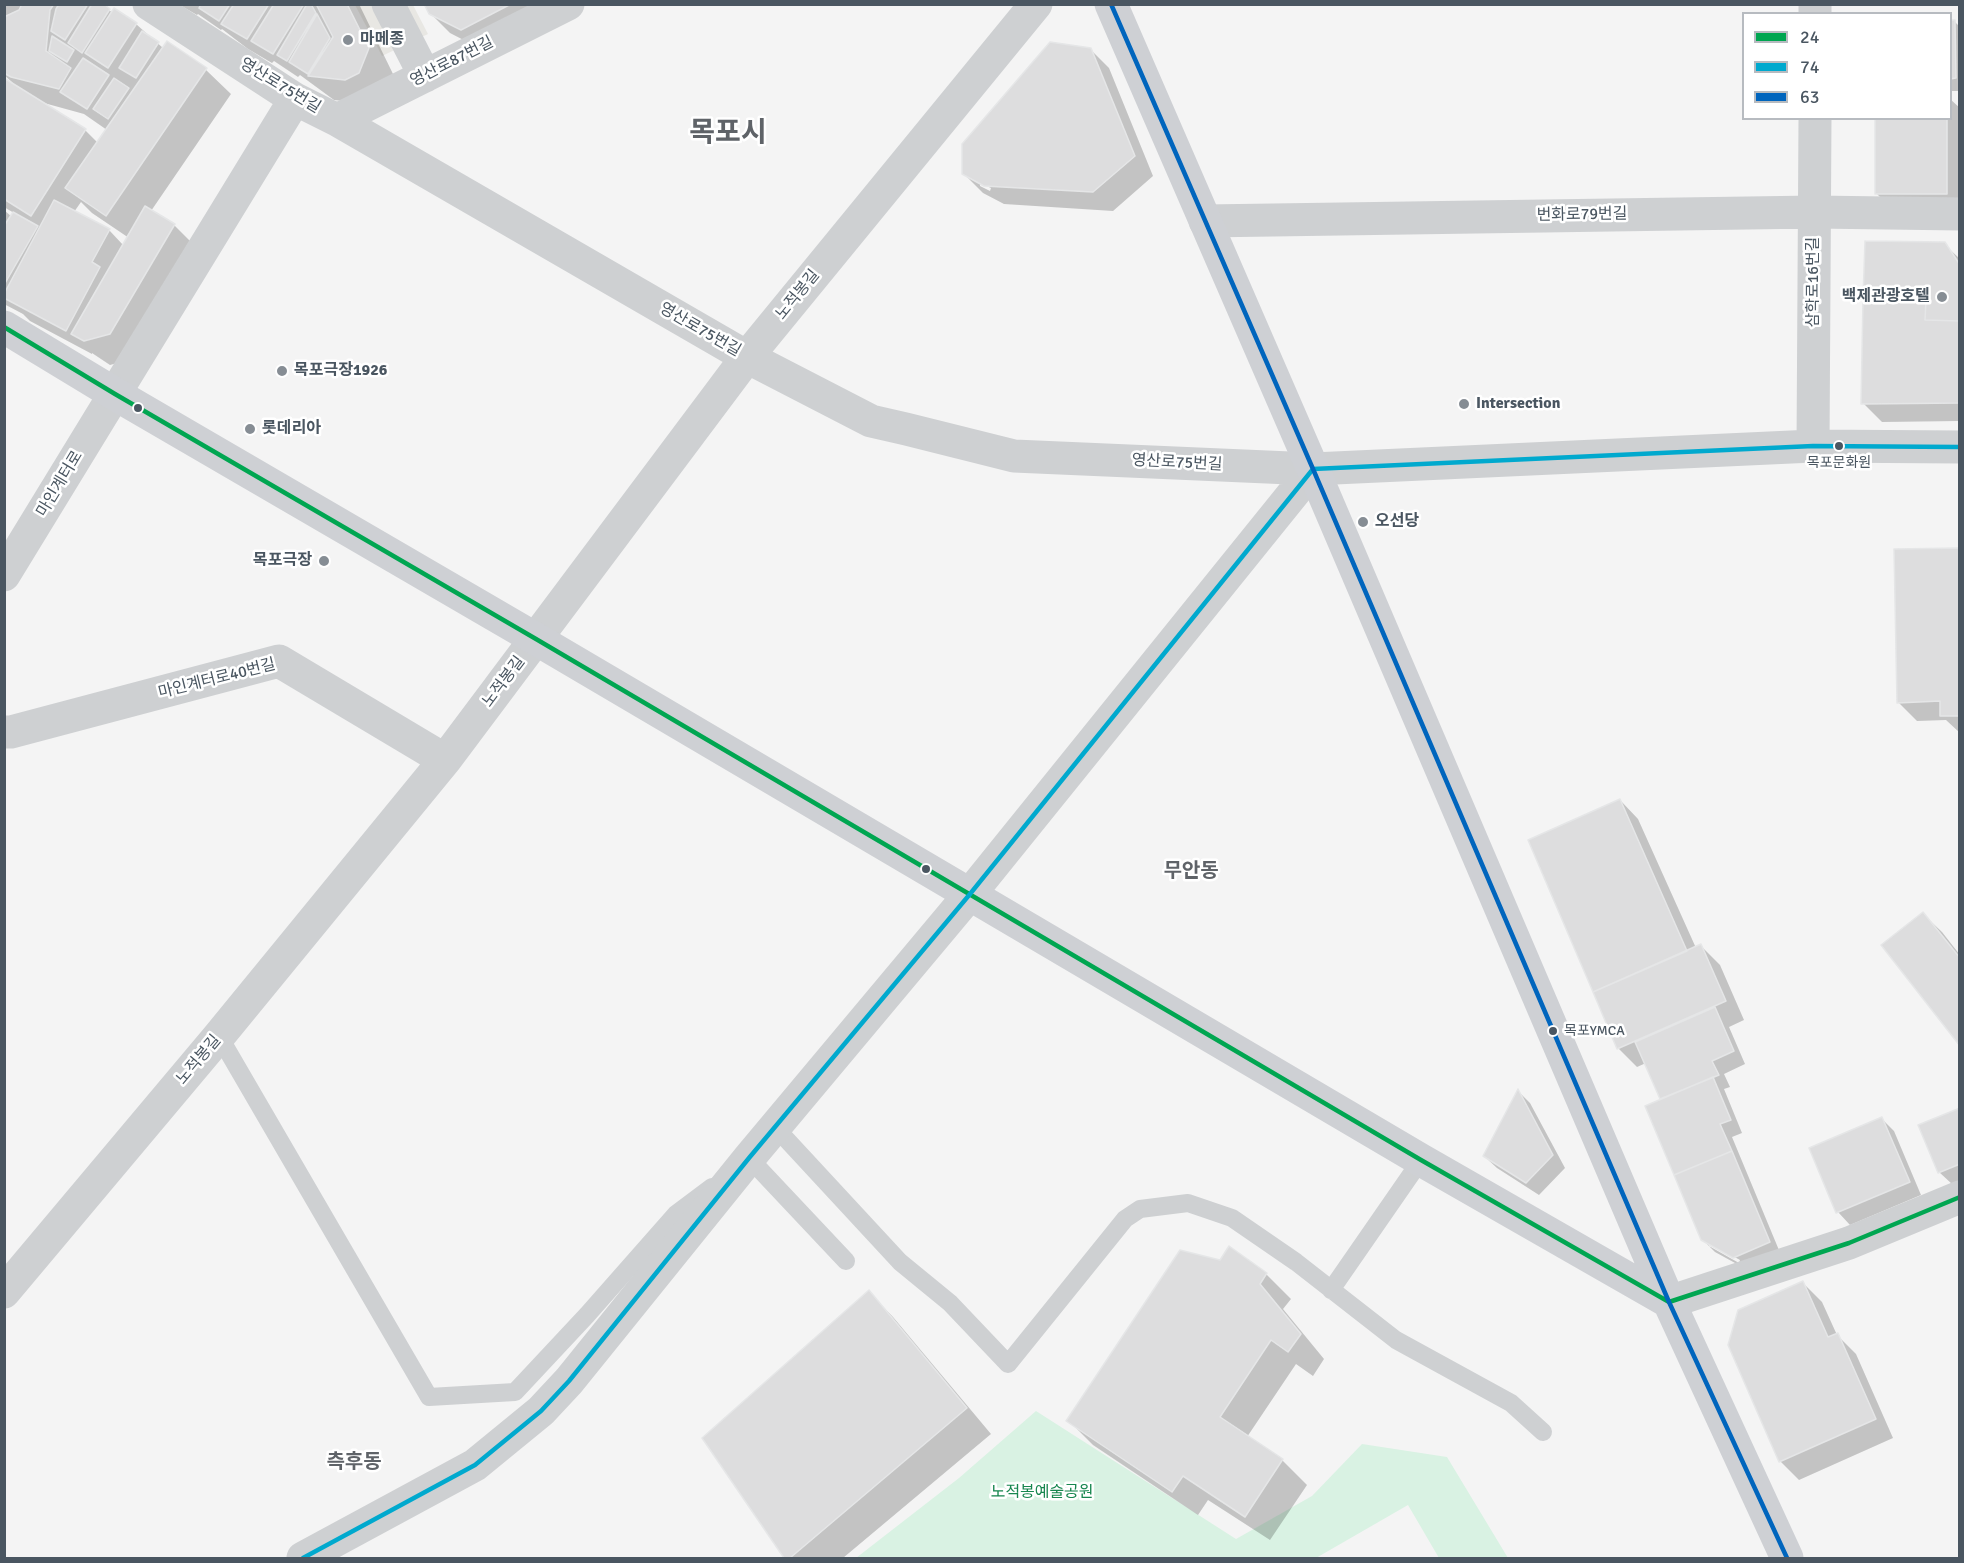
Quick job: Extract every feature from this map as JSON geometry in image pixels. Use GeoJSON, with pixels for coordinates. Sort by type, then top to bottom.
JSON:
{"type":"FeatureCollection","features":[{"type":"Feature","properties":{"kind":"street","name":"영산로75번길"},"geometry":{"type":"LineString","coordinates":[[149,4],[296,99],[337,120],[747,357],[871,421],[1014,456],[1313,469],[1813,446],[1959,447]]}},
{"type":"Feature","properties":{"kind":"street"},"geometry":{"type":"LineString","coordinates":[[388,4],[425,76]]}},
{"type":"Feature","properties":{"kind":"street","name":"영산로87번길"},"geometry":{"type":"LineString","coordinates":[[337,120],[567,4]]}},
{"type":"Feature","properties":{"kind":"street","name":"노적봉길"},"geometry":{"type":"LineString","coordinates":[[4,1292],[219,1036],[445,760],[747,357],[1036,4]]}},
{"type":"Feature","properties":{"kind":"street"},"geometry":{"type":"LineString","coordinates":[[1111,4],[1313,469],[1669,1302],[1787,1558]]}},
{"type":"Feature","properties":{"kind":"street","name":"마인계터로"},"geometry":{"type":"LineString","coordinates":[[4,575],[296,99]]}},
{"type":"Feature","properties":{"kind":"street","name":"삼학로16번길"},"geometry":{"type":"LineString","coordinates":[[1813,446],[1815,120]]}},
{"type":"Feature","properties":{"kind":"street","name":"번화로79번길"},"geometry":{"type":"LineString","coordinates":[[1204,221],[1815,212],[1959,214]]}},
{"type":"Feature","properties":{"kind":"street"},"geometry":{"type":"LineString","coordinates":[[4,327],[1421,1160],[1669,1302],[1849,1243],[1959,1197]]}},
{"type":"Feature","properties":{"kind":"street"},"geometry":{"type":"LineString","coordinates":[[303,1558],[475,1465],[541,1411],[570,1382],[749,1158],[970,894],[1313,469]]}},
{"type":"Feature","properties":{"kind":"street","name":"마인계터로40번길"},"geometry":{"type":"LineString","coordinates":[[4,732],[279,661],[445,760]]}},
{"type":"Feature","properties":{"kind":"lane"},"geometry":{"type":"LineString","coordinates":[[219,1036],[429,1397],[515,1392],[676,1214],[749,1158],[846,1261]]}},
{"type":"Feature","properties":{"kind":"lane"},"geometry":{"type":"LineString","coordinates":[[775,1127],[900,1262],[950,1303],[1008,1364],[1125,1219],[1140,1209],[1188,1203],[1232,1218],[1296,1262],[1396,1340],[1511,1403],[1543,1432]]}},
{"type":"Feature","properties":{"kind":"lane"},"geometry":{"type":"LineString","coordinates":[[1331,1290],[1421,1160]]}},
{"type":"Feature","properties":{"kind":"shaded area"},"geometry":{"type":"Polygon","coordinates":[[[355,5],[413,5],[428,34],[382,56],[355,5]]]}},
{"type":"Feature","properties":{"kind":"green space","name":"노적봉예술공원"},"geometry":{"type":"Polygon","coordinates":[[[1036,1411],[1236,1539],[1312,1496],[1362,1444],[1447,1457],[1508,1558],[1439,1558],[1408,1505],[1316,1558],[856,1558],[959,1478],[1036,1411]]]}},
{"type":"Feature","properties":{"kind":"building"},"geometry":{"type":"Polygon","coordinates":[[[22,4],[54,4],[50,10],[46,51],[71,68],[59,89],[11,77],[4,73],[4,17],[19,10],[22,4]]]}},
{"type":"Feature","properties":{"kind":"building"},"geometry":{"type":"Polygon","coordinates":[[[59,4],[88,4],[65,40],[51,31],[59,4]]]}},
{"type":"Feature","properties":{"kind":"building"},"geometry":{"type":"Polygon","coordinates":[[[92,4],[104,4],[110,9],[82,53],[68,43],[92,4]]]}},
{"type":"Feature","properties":{"kind":"building"},"geometry":{"type":"Polygon","coordinates":[[[201,4],[230,4],[219,21],[199,8],[201,4]]]}},
{"type":"Feature","properties":{"kind":"building"},"geometry":{"type":"Polygon","coordinates":[[[234,4],[269,4],[247,39],[221,24],[234,4]]]}},
{"type":"Feature","properties":{"kind":"building"},"geometry":{"type":"Polygon","coordinates":[[[274,4],[304,4],[273,54],[251,41],[274,4]]]}},
{"type":"Feature","properties":{"kind":"building"},"geometry":{"type":"Polygon","coordinates":[[[307,4],[311,4],[316,13],[287,61],[277,55],[307,4]]]}},
{"type":"Feature","properties":{"kind":"building"},"geometry":{"type":"Polygon","coordinates":[[[316,4],[347,4],[369,48],[359,73],[345,80],[308,76],[333,37],[316,4]]]}},
{"type":"Feature","properties":{"kind":"building"},"geometry":{"type":"Polygon","coordinates":[[[424,4],[511,4],[461,30],[429,14],[424,4]]]}},
{"type":"Feature","properties":{"kind":"building"},"geometry":{"type":"Polygon","coordinates":[[[114,8],[137,23],[108,68],[85,53],[114,8]]]}},
{"type":"Feature","properties":{"kind":"building"},"geometry":{"type":"Polygon","coordinates":[[[317,14],[330,38],[308,74],[289,62],[317,14]]]}},
{"type":"Feature","properties":{"kind":"building"},"geometry":{"type":"Polygon","coordinates":[[[1952,20],[1955,20],[1956,78],[1952,79],[1952,20]]]}},
{"type":"Feature","properties":{"kind":"building"},"geometry":{"type":"Polygon","coordinates":[[[142,31],[159,42],[136,78],[119,68],[142,31]]]}},
{"type":"Feature","properties":{"kind":"building"},"geometry":{"type":"Polygon","coordinates":[[[52,36],[74,50],[67,62],[49,51],[52,36]]]}},
{"type":"Feature","properties":{"kind":"building"},"geometry":{"type":"Polygon","coordinates":[[[167,41],[207,68],[106,216],[65,188],[167,41]]]}},
{"type":"Feature","properties":{"kind":"building"},"geometry":{"type":"Polygon","coordinates":[[[1050,42],[1091,48],[1135,156],[1093,192],[984,186],[962,174],[962,144],[1050,42]]]}},
{"type":"Feature","properties":{"kind":"building"},"geometry":{"type":"Polygon","coordinates":[[[83,58],[109,75],[87,109],[60,92],[83,58]]]}},
{"type":"Feature","properties":{"kind":"building"},"geometry":{"type":"Polygon","coordinates":[[[4,78],[86,129],[31,216],[4,199],[4,78]]]}},
{"type":"Feature","properties":{"kind":"building"},"geometry":{"type":"Polygon","coordinates":[[[114,78],[129,88],[108,119],[93,109],[114,78]]]}},
{"type":"Feature","properties":{"kind":"building"},"geometry":{"type":"Polygon","coordinates":[[[1875,120],[1947,120],[1947,194],[1875,194],[1875,120]]]}},
{"type":"Feature","properties":{"kind":"building"},"geometry":{"type":"Polygon","coordinates":[[[54,200],[110,229],[92,262],[100,267],[66,331],[4,298],[4,294],[54,200]]]}},
{"type":"Feature","properties":{"kind":"building"},"geometry":{"type":"Polygon","coordinates":[[[145,206],[175,224],[110,334],[84,341],[71,334],[145,206]]]}},
{"type":"Feature","properties":{"kind":"building"},"geometry":{"type":"Polygon","coordinates":[[[13,212],[38,226],[4,285],[4,226],[13,212]]]}},
{"type":"Feature","properties":{"kind":"building"},"geometry":{"type":"Polygon","coordinates":[[[1865,241],[1945,242],[1960,265],[1960,321],[1925,320],[1926,300],[1863,299],[1865,241]]]}},
{"type":"Feature","properties":{"kind":"building"},"geometry":{"type":"Polygon","coordinates":[[[1863,299],[1926,300],[1925,320],[1960,321],[1960,403],[1861,404],[1863,299]]]}},
{"type":"Feature","properties":{"kind":"building"},"geometry":{"type":"Polygon","coordinates":[[[1960,548],[1960,716],[1940,716],[1940,701],[1897,703],[1894,549],[1960,548]]]}},
{"type":"Feature","properties":{"kind":"building"},"geometry":{"type":"Polygon","coordinates":[[[1620,799],[1687,951],[1593,992],[1528,840],[1620,799]]]}},
{"type":"Feature","properties":{"kind":"building"},"geometry":{"type":"Polygon","coordinates":[[[1923,912],[1960,958],[1960,1046],[1881,945],[1923,912]]]}},
{"type":"Feature","properties":{"kind":"building"},"geometry":{"type":"Polygon","coordinates":[[[1701,944],[1726,1001],[1617,1049],[1593,992],[1701,944]]]}},
{"type":"Feature","properties":{"kind":"building"},"geometry":{"type":"Polygon","coordinates":[[[1715,1007],[1734,1051],[1712,1061],[1719,1075],[1660,1099],[1635,1042],[1715,1007]]]}},
{"type":"Feature","properties":{"kind":"building"},"geometry":{"type":"Polygon","coordinates":[[[1713,1077],[1731,1120],[1720,1124],[1732,1151],[1674,1175],[1645,1106],[1713,1077]]]}},
{"type":"Feature","properties":{"kind":"building"},"geometry":{"type":"Polygon","coordinates":[[[1518,1089],[1553,1155],[1526,1183],[1483,1156],[1518,1089]]]}},
{"type":"Feature","properties":{"kind":"building"},"geometry":{"type":"Polygon","coordinates":[[[1960,1108],[1960,1164],[1938,1173],[1918,1125],[1960,1108]]]}},
{"type":"Feature","properties":{"kind":"building"},"geometry":{"type":"Polygon","coordinates":[[[1882,1117],[1910,1182],[1836,1213],[1809,1148],[1882,1117]]]}},
{"type":"Feature","properties":{"kind":"building"},"geometry":{"type":"Polygon","coordinates":[[[1732,1151],[1770,1242],[1733,1258],[1701,1240],[1674,1175],[1732,1151]]]}},
{"type":"Feature","properties":{"kind":"building"},"geometry":{"type":"Polygon","coordinates":[[[1229,1246],[1267,1273],[1260,1284],[1301,1334],[1288,1352],[1271,1340],[1220,1417],[1283,1459],[1245,1517],[1183,1476],[1172,1492],[1066,1421],[1180,1250],[1220,1260],[1229,1246]]]}},
{"type":"Feature","properties":{"kind":"building"},"geometry":{"type":"Polygon","coordinates":[[[1803,1281],[1828,1337],[1838,1333],[1876,1419],[1779,1462],[1728,1345],[1738,1310],[1803,1281]]]}},
{"type":"Feature","properties":{"kind":"building"},"geometry":{"type":"Polygon","coordinates":[[[869,1290],[967,1408],[790,1558],[784,1558],[702,1438],[869,1290]]]}},
{"type":"Feature","properties":{"kind":"transit line","name":"63"},"geometry":{"type":"LineString","coordinates":[[1111,4],[1313,469],[1669,1302],[1787,1558]]}},
{"type":"Feature","properties":{"kind":"transit line","name":"24"},"geometry":{"type":"LineString","coordinates":[[4,327],[1421,1160],[1669,1302],[1849,1243],[1960,1197]]}},
{"type":"Feature","properties":{"kind":"transit line","name":"74"},"geometry":{"type":"LineString","coordinates":[[303,1558],[475,1465],[541,1411],[569,1381],[749,1158],[970,894],[1313,469],[1813,446],[1960,447]]}},
{"type":"Feature","properties":{"kind":"place","name":"마메종"},"geometry":{"type":"Point","coordinates":[348,40]}},
{"type":"Feature","properties":{"kind":"place","name":"백제관광호텔"},"geometry":{"type":"Point","coordinates":[1942,297]}},
{"type":"Feature","properties":{"kind":"place","name":"목포극장1926"},"geometry":{"type":"Point","coordinates":[282,371]}},
{"type":"Feature","properties":{"kind":"place","name":"Intersection"},"geometry":{"type":"Point","coordinates":[1464,404]}},
{"type":"Feature","properties":{"kind":"place","name":"롯데리아"},"geometry":{"type":"Point","coordinates":[250,429]}},
{"type":"Feature","properties":{"kind":"place","name":"목포문화원"},"geometry":{"type":"Point","coordinates":[1839,446]}},
{"type":"Feature","properties":{"kind":"place","name":"오선당"},"geometry":{"type":"Point","coordinates":[1363,522]}},
{"type":"Feature","properties":{"kind":"place","name":"목포극장"},"geometry":{"type":"Point","coordinates":[324,561]}},
{"type":"Feature","properties":{"kind":"place","name":"목포YMCA"},"geometry":{"type":"Point","coordinates":[1553,1031]}},
{"type":"Feature","properties":{"kind":"district","name":"목포시"},"geometry":{"type":"Point","coordinates":[728,134]}},
{"type":"Feature","properties":{"kind":"district","name":"무안동"},"geometry":{"type":"Point","coordinates":[1191,872]}},
{"type":"Feature","properties":{"kind":"district","name":"측후동"},"geometry":{"type":"Point","coordinates":[354,1463]}}]}
